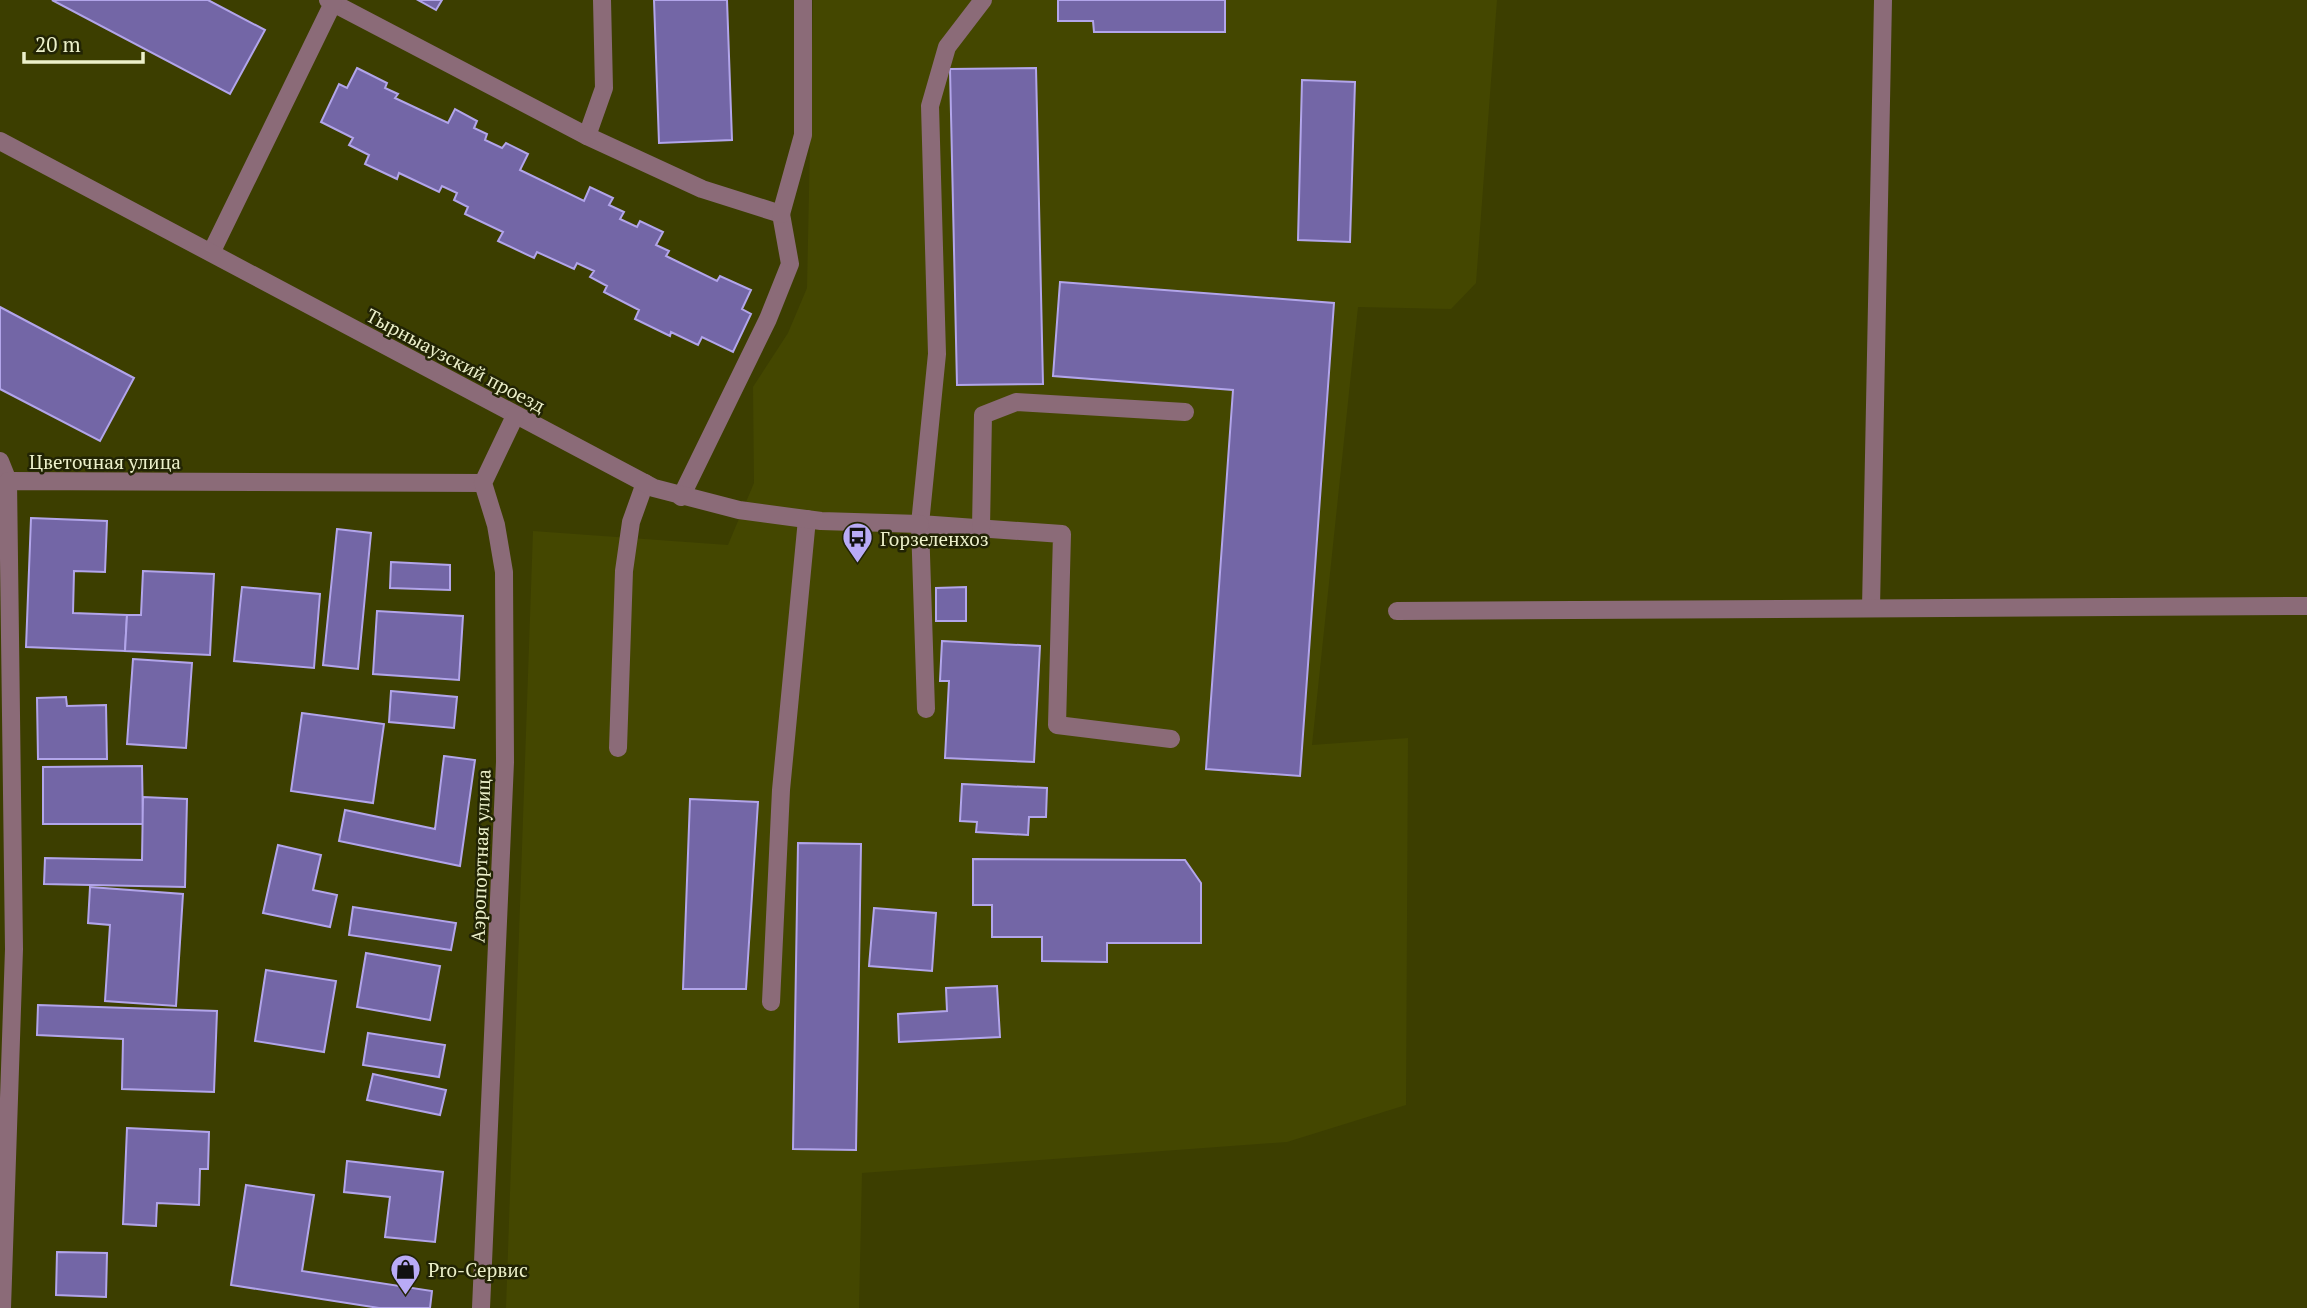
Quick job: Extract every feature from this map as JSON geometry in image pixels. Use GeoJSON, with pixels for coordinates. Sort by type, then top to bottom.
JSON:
{"type":"FeatureCollection","features":[{"type":"Feature","properties":{"kind":"street"},"geometry":{"type":"LineString","coordinates":[[587,136],[604,88],[602,0]]}},
{"type":"Feature","properties":{"kind":"street"},"geometry":{"type":"LineString","coordinates":[[681,496],[768,319],[790,264],[781,215],[803,135],[803,0]]}},
{"type":"Feature","properties":{"kind":"street"},"geometry":{"type":"LineString","coordinates":[[926,709],[920,524],[937,354],[930,106],[947,47],[983,0]]}},
{"type":"Feature","properties":{"kind":"street"},"geometry":{"type":"LineString","coordinates":[[1871,608],[1883,0]]}},
{"type":"Feature","properties":{"kind":"street"},"geometry":{"type":"LineString","coordinates":[[212,251],[331,1],[587,136],[702,189],[781,215]]}},
{"type":"Feature","properties":{"kind":"street","name":"Тырныаузский проезд"},"geometry":{"type":"LineString","coordinates":[[0,141],[212,251],[515,416],[645,483],[681,496],[738,510],[807,519],[1062,534],[1057,725],[1171,739]]}},
{"type":"Feature","properties":{"kind":"street"},"geometry":{"type":"LineString","coordinates":[[981,528],[984,415],[1016,402],[1185,412]]}},
{"type":"Feature","properties":{"kind":"street"},"geometry":{"type":"LineString","coordinates":[[483,483],[515,416]]}},
{"type":"Feature","properties":{"kind":"street"},"geometry":{"type":"LineString","coordinates":[[0,461],[4,481]]}},
{"type":"Feature","properties":{"kind":"street","name":"Цветочная улица"},"geometry":{"type":"LineString","coordinates":[[2,1308],[14,949],[4,481],[483,483]]}},
{"type":"Feature","properties":{"kind":"street","name":"Аэропортная улица"},"geometry":{"type":"LineString","coordinates":[[481,1308],[505,762],[504,572],[496,525],[483,483]]}},
{"type":"Feature","properties":{"kind":"street"},"geometry":{"type":"LineString","coordinates":[[618,748],[624,571],[631,522],[645,483]]}},
{"type":"Feature","properties":{"kind":"street"},"geometry":{"type":"LineString","coordinates":[[771,1002],[781,790],[807,519]]}},
{"type":"Feature","properties":{"kind":"street"},"geometry":{"type":"LineString","coordinates":[[1397,611],[2307,606]]}},
{"type":"Feature","properties":{"kind":"shaded area","name":"Горзеленхоз"},"geometry":{"type":"Polygon","coordinates":[[[813,0],[1497,0],[1476,283],[1451,309],[1358,307],[1312,745],[1408,738],[1406,1105],[1287,1142],[862,1173],[859,1308],[506,1308],[533,531],[728,545],[754,483],[753,387],[788,333],[807,288],[813,0]]]}},
{"type":"Feature","properties":{"kind":"building"},"geometry":{"type":"Polygon","coordinates":[[[52,0],[208,0],[265,30],[230,94],[52,0]]]}},
{"type":"Feature","properties":{"kind":"building"},"geometry":{"type":"Polygon","coordinates":[[[418,0],[442,0],[436,10],[418,0]]]}},
{"type":"Feature","properties":{"kind":"building"},"geometry":{"type":"Polygon","coordinates":[[[654,0],[727,0],[732,140],[659,143],[654,0]]]}},
{"type":"Feature","properties":{"kind":"building"},"geometry":{"type":"Polygon","coordinates":[[[1058,0],[1225,0],[1225,32],[1094,32],[1093,21],[1058,21],[1058,0]]]}},
{"type":"Feature","properties":{"kind":"building"},"geometry":{"type":"Polygon","coordinates":[[[357,68],[387,83],[385,88],[398,94],[395,98],[448,123],[455,109],[477,121],[474,128],[487,134],[485,140],[502,148],[506,143],[528,154],[520,170],[584,201],[590,187],[613,198],[609,205],[624,212],[620,219],[637,227],[640,221],[663,232],[656,245],[669,251],[666,256],[717,281],[720,276],[751,290],[742,309],[751,314],[733,352],[702,337],[698,345],[671,332],[670,336],[635,319],[639,310],[604,292],[607,286],[590,277],[594,271],[577,263],[574,269],[537,252],[534,258],[498,241],[503,232],[465,214],[468,207],[454,200],[457,193],[442,186],[439,192],[399,173],[397,179],[365,164],[369,155],[349,145],[353,138],[321,122],[339,84],[347,88],[357,68]]]}},
{"type":"Feature","properties":{"kind":"building"},"geometry":{"type":"Polygon","coordinates":[[[1036,68],[1043,384],[957,385],[950,69],[1036,68]]]}},
{"type":"Feature","properties":{"kind":"building"},"geometry":{"type":"Polygon","coordinates":[[[1302,80],[1355,82],[1350,242],[1298,240],[1302,80]]]}},
{"type":"Feature","properties":{"kind":"building"},"geometry":{"type":"Polygon","coordinates":[[[1060,282],[1334,303],[1300,776],[1206,769],[1233,390],[1053,376],[1060,282]]]}},
{"type":"Feature","properties":{"kind":"building"},"geometry":{"type":"Polygon","coordinates":[[[0,307],[134,378],[100,441],[0,389],[0,307]]]}},
{"type":"Feature","properties":{"kind":"building"},"geometry":{"type":"Polygon","coordinates":[[[31,518],[107,521],[105,572],[74,571],[73,613],[127,615],[125,651],[26,647],[31,518]]]}},
{"type":"Feature","properties":{"kind":"building"},"geometry":{"type":"Polygon","coordinates":[[[337,529],[371,533],[358,669],[323,665],[337,529]]]}},
{"type":"Feature","properties":{"kind":"building"},"geometry":{"type":"Polygon","coordinates":[[[391,562],[450,565],[450,590],[390,588],[391,562]]]}},
{"type":"Feature","properties":{"kind":"building"},"geometry":{"type":"Polygon","coordinates":[[[143,571],[214,574],[210,655],[125,651],[127,615],[141,615],[143,571]]]}},
{"type":"Feature","properties":{"kind":"building"},"geometry":{"type":"Polygon","coordinates":[[[242,587],[320,594],[314,668],[234,661],[242,587]]]}},
{"type":"Feature","properties":{"kind":"building"},"geometry":{"type":"Polygon","coordinates":[[[966,587],[966,621],[936,621],[936,588],[966,587]]]}},
{"type":"Feature","properties":{"kind":"building"},"geometry":{"type":"Polygon","coordinates":[[[377,611],[463,616],[459,680],[373,674],[377,611]]]}},
{"type":"Feature","properties":{"kind":"building"},"geometry":{"type":"Polygon","coordinates":[[[942,641],[1040,646],[1034,762],[945,758],[949,681],[940,681],[942,641]]]}},
{"type":"Feature","properties":{"kind":"building"},"geometry":{"type":"Polygon","coordinates":[[[133,659],[192,663],[186,748],[127,744],[133,659]]]}},
{"type":"Feature","properties":{"kind":"building"},"geometry":{"type":"Polygon","coordinates":[[[391,691],[457,697],[454,728],[389,722],[391,691]]]}},
{"type":"Feature","properties":{"kind":"building"},"geometry":{"type":"Polygon","coordinates":[[[66,697],[67,706],[106,705],[107,759],[38,759],[37,698],[66,697]]]}},
{"type":"Feature","properties":{"kind":"building"},"geometry":{"type":"Polygon","coordinates":[[[302,713],[384,724],[373,803],[291,791],[302,713]]]}},
{"type":"Feature","properties":{"kind":"building"},"geometry":{"type":"Polygon","coordinates":[[[444,756],[475,760],[460,866],[339,841],[345,810],[435,829],[444,756]]]}},
{"type":"Feature","properties":{"kind":"building"},"geometry":{"type":"Polygon","coordinates":[[[142,766],[143,824],[43,824],[43,767],[142,766]]]}},
{"type":"Feature","properties":{"kind":"building"},"geometry":{"type":"Polygon","coordinates":[[[962,784],[1047,788],[1046,817],[1029,817],[1028,835],[976,832],[977,822],[960,821],[962,784]]]}},
{"type":"Feature","properties":{"kind":"building"},"geometry":{"type":"Polygon","coordinates":[[[143,797],[187,799],[185,887],[44,884],[45,858],[142,860],[143,797]]]}},
{"type":"Feature","properties":{"kind":"building"},"geometry":{"type":"Polygon","coordinates":[[[690,799],[758,802],[746,989],[683,989],[690,799]]]}},
{"type":"Feature","properties":{"kind":"building"},"geometry":{"type":"Polygon","coordinates":[[[798,843],[861,844],[856,1150],[793,1149],[798,843]]]}},
{"type":"Feature","properties":{"kind":"building"},"geometry":{"type":"Polygon","coordinates":[[[278,845],[321,855],[313,890],[337,895],[330,927],[263,913],[278,845]]]}},
{"type":"Feature","properties":{"kind":"building"},"geometry":{"type":"Polygon","coordinates":[[[973,859],[1185,860],[1201,883],[1201,943],[1107,943],[1107,962],[1042,961],[1042,937],[992,937],[992,905],[973,905],[973,859]]]}},
{"type":"Feature","properties":{"kind":"building"},"geometry":{"type":"Polygon","coordinates":[[[90,887],[183,894],[176,1006],[105,1001],[110,925],[88,923],[90,887]]]}},
{"type":"Feature","properties":{"kind":"building"},"geometry":{"type":"Polygon","coordinates":[[[353,907],[456,923],[451,950],[349,935],[353,907]]]}},
{"type":"Feature","properties":{"kind":"building"},"geometry":{"type":"Polygon","coordinates":[[[874,908],[936,913],[932,971],[869,966],[874,908]]]}},
{"type":"Feature","properties":{"kind":"building"},"geometry":{"type":"Polygon","coordinates":[[[366,953],[440,966],[430,1020],[357,1007],[366,953]]]}},
{"type":"Feature","properties":{"kind":"building"},"geometry":{"type":"Polygon","coordinates":[[[266,970],[336,981],[324,1052],[255,1041],[266,970]]]}},
{"type":"Feature","properties":{"kind":"building"},"geometry":{"type":"Polygon","coordinates":[[[997,986],[1000,1037],[899,1042],[898,1014],[947,1011],[946,988],[997,986]]]}},
{"type":"Feature","properties":{"kind":"building"},"geometry":{"type":"Polygon","coordinates":[[[38,1005],[217,1011],[214,1092],[122,1089],[123,1039],[37,1035],[38,1005]]]}},
{"type":"Feature","properties":{"kind":"building"},"geometry":{"type":"Polygon","coordinates":[[[368,1033],[445,1045],[439,1077],[363,1065],[368,1033]]]}},
{"type":"Feature","properties":{"kind":"building"},"geometry":{"type":"Polygon","coordinates":[[[373,1074],[446,1090],[440,1115],[367,1100],[373,1074]]]}},
{"type":"Feature","properties":{"kind":"building"},"geometry":{"type":"Polygon","coordinates":[[[127,1128],[209,1132],[208,1169],[200,1169],[199,1205],[157,1203],[156,1226],[123,1224],[127,1128]]]}},
{"type":"Feature","properties":{"kind":"building"},"geometry":{"type":"Polygon","coordinates":[[[347,1161],[443,1172],[435,1242],[385,1237],[390,1197],[344,1192],[347,1161]]]}},
{"type":"Feature","properties":{"kind":"building"},"geometry":{"type":"Polygon","coordinates":[[[246,1185],[314,1195],[302,1271],[432,1291],[430,1308],[379,1308],[231,1285],[246,1185]]]}},
{"type":"Feature","properties":{"kind":"building"},"geometry":{"type":"Polygon","coordinates":[[[57,1252],[107,1253],[106,1297],[56,1295],[57,1252]]]}},
{"type":"Feature","properties":{"kind":"place","name":"Горзеленхоз"},"geometry":{"type":"Point","coordinates":[857,565]}},
{"type":"Feature","properties":{"kind":"place","name":"Pro-Сервис"},"geometry":{"type":"Point","coordinates":[405,1296]}}]}
